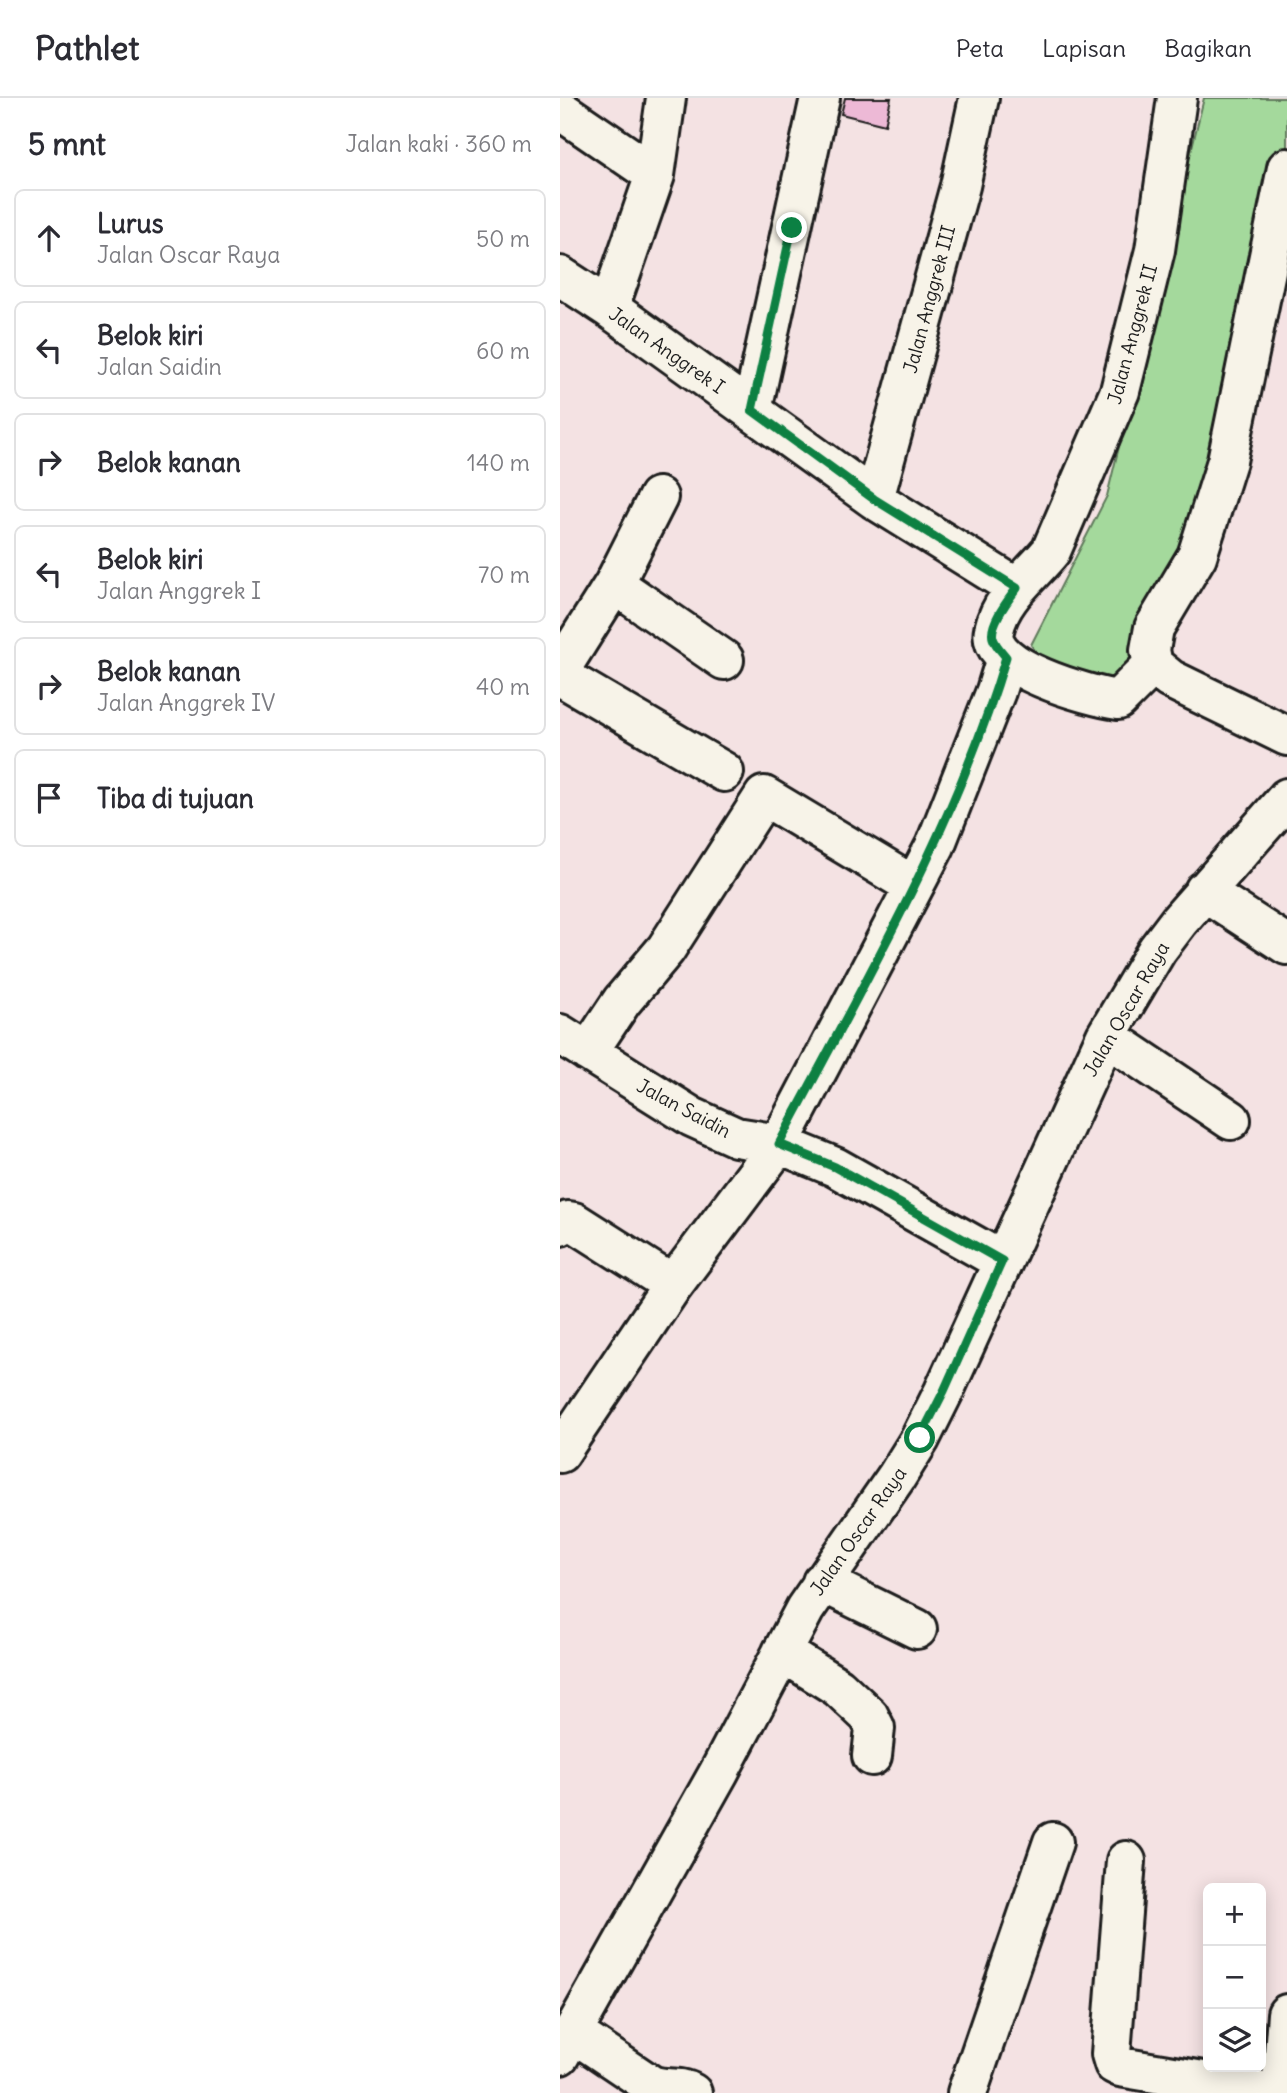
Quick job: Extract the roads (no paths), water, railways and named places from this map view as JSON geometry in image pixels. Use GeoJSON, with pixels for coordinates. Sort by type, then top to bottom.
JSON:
{"type":"FeatureCollection","features":[{"type":"Feature","properties":{"kind":"street"},"geometry":{"type":"LineString","coordinates":[[609,308],[655,175],[666,98]]}},
{"type":"Feature","properties":{"kind":"street"},"geometry":{"type":"LineString","coordinates":[[752,410],[820,98]]}},
{"type":"Feature","properties":{"kind":"street","name":"Jalan Anggrek III"},"geometry":{"type":"LineString","coordinates":[[874,499],[960,186],[979,98]]}},
{"type":"Feature","properties":{"kind":"street","name":"Jalan Anggrek II"},"geometry":{"type":"LineString","coordinates":[[1006,657],[993,639],[993,631],[1002,609],[1051,551],[1120,391],[1154,250],[1177,98]]}},
{"type":"Feature","properties":{"kind":"street"},"geometry":{"type":"LineString","coordinates":[[560,110],[655,175]]}},
{"type":"Feature","properties":{"kind":"street"},"geometry":{"type":"LineString","coordinates":[[1287,168],[1227,461],[1197,556],[1154,628],[1150,650],[1153,665],[1170,678],[1287,736]]}},
{"type":"Feature","properties":{"kind":"street","name":"Jalan Anggrek I"},"geometry":{"type":"LineString","coordinates":[[560,276],[609,308],[874,499],[1017,588]]}},
{"type":"Feature","properties":{"kind":"street"},"geometry":{"type":"LineString","coordinates":[[658,497],[614,584],[560,673],[724,772]]}},
{"type":"Feature","properties":{"kind":"street"},"geometry":{"type":"LineString","coordinates":[[614,584],[724,660]]}},
{"type":"Feature","properties":{"kind":"street"},"geometry":{"type":"LineString","coordinates":[[560,1453],[673,1285],[779,1144],[935,846],[996,691],[1006,657],[1047,681],[1094,696],[1118,700],[1153,665]]}},
{"type":"Feature","properties":{"kind":"street"},"geometry":{"type":"LineString","coordinates":[[574,1043],[622,1001],[666,949],[764,796],[914,886]]}},
{"type":"Feature","properties":{"kind":"street","name":"Jalan Oscar Raya"},"geometry":{"type":"LineString","coordinates":[[566,2043],[719,1772],[822,1582],[879,1504],[920,1438],[944,1391],[1105,1036],[1157,950],[1204,891],[1287,798]]}},
{"type":"Feature","properties":{"kind":"street"},"geometry":{"type":"LineString","coordinates":[[1204,891],[1287,945]]}},
{"type":"Feature","properties":{"kind":"street"},"geometry":{"type":"LineString","coordinates":[[1105,1036],[1231,1120]]}},
{"type":"Feature","properties":{"kind":"street","name":"Jalan Saidin"},"geometry":{"type":"LineString","coordinates":[[574,1043],[692,1117],[736,1137],[779,1144],[835,1167],[1002,1261]]}},
{"type":"Feature","properties":{"kind":"street"},"geometry":{"type":"LineString","coordinates":[[560,1226],[568,1221],[573,1222],[673,1285]]}},
{"type":"Feature","properties":{"kind":"street"},"geometry":{"type":"LineString","coordinates":[[822,1582],[917,1629]]}},
{"type":"Feature","properties":{"kind":"street"},"geometry":{"type":"LineString","coordinates":[[782,1652],[838,1686],[869,1716],[875,1728],[872,1756]]}},
{"type":"Feature","properties":{"kind":"street"},"geometry":{"type":"LineString","coordinates":[[967,2093],[1053,1842]]}},
{"type":"Feature","properties":{"kind":"street"},"geometry":{"type":"LineString","coordinates":[[1126,1861],[1111,2054],[1114,2064],[1142,2072],[1273,2093]]}},
{"type":"Feature","properties":{"kind":"street"},"geometry":{"type":"LineString","coordinates":[[1281,2093],[1287,2014]]}},
{"type":"Feature","properties":{"kind":"street"},"geometry":{"type":"LineString","coordinates":[[566,2043],[651,2085],[661,2088],[677,2087],[692,2093]]}}]}
